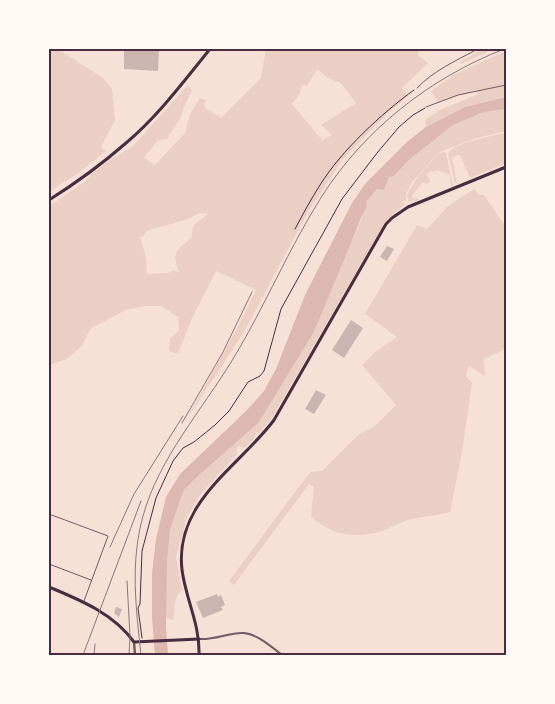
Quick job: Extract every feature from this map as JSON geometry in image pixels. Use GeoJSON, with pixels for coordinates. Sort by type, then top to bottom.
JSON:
{"type":"FeatureCollection","features":[{"type":"Feature","properties":{"kind":"main road"},"geometry":{"type":"LineString","coordinates":[[49,200],[80,180],[126,143],[156,113],[210,49]]}},
{"type":"Feature","properties":{"kind":"main road"},"geometry":{"type":"LineString","coordinates":[[199,655],[200,639],[184,578],[181,558],[186,526],[198,504],[226,470],[259,438],[274,420],[386,224],[408,208],[506,167]]}},
{"type":"Feature","properties":{"kind":"main road"},"geometry":{"type":"LineString","coordinates":[[49,588],[84,602],[108,616],[124,629],[134,642],[200,639]]}},
{"type":"Feature","properties":{"kind":"street"},"geometry":{"type":"LineString","coordinates":[[200,639],[248,633],[282,655]]}},
{"type":"Feature","properties":{"kind":"street"},"geometry":{"type":"LineString","coordinates":[[134,642],[135,655]]}},
{"type":"Feature","properties":{"kind":"lane"},"geometry":{"type":"LineString","coordinates":[[417,88],[438,72],[478,49]]}},
{"type":"Feature","properties":{"kind":"lane"},"geometry":{"type":"LineString","coordinates":[[426,107],[458,95],[506,85]]}},
{"type":"Feature","properties":{"kind":"lane"},"geometry":{"type":"LineString","coordinates":[[49,514],[108,536],[84,602]]}},
{"type":"Feature","properties":{"kind":"lane"},"geometry":{"type":"LineString","coordinates":[[49,564],[91,581]]}},
{"type":"Feature","properties":{"kind":"path"},"geometry":{"type":"LineString","coordinates":[[296,229],[320,184],[346,152],[386,111],[417,88]]}},
{"type":"Feature","properties":{"kind":"path"},"geometry":{"type":"LineString","coordinates":[[142,635],[138,608],[140,604],[142,551],[156,498],[173,461],[184,448],[215,425],[229,411],[248,382],[260,376],[264,371],[281,309],[342,199],[399,127],[426,107]]}},
{"type":"Feature","properties":{"kind":"shaded area"},"geometry":{"type":"Polygon","coordinates":[[[49,49],[57,49],[102,77],[112,89],[115,120],[101,147],[106,151],[77,174],[49,192],[49,49]]]}},
{"type":"Feature","properties":{"kind":"shaded area"},"geometry":{"type":"Polygon","coordinates":[[[266,49],[421,49],[417,54],[428,63],[402,88],[408,96],[386,115],[343,159],[309,210],[244,332],[185,422],[240,323],[256,290],[216,271],[192,318],[178,354],[169,351],[170,339],[179,330],[178,317],[161,306],[144,306],[126,310],[91,328],[81,347],[67,359],[49,365],[49,206],[86,181],[90,175],[110,160],[133,146],[188,85],[192,90],[181,117],[167,139],[158,140],[144,158],[155,165],[185,133],[190,114],[200,98],[206,100],[204,107],[221,118],[261,78],[266,49]],[[317,69],[307,86],[302,85],[300,93],[292,104],[322,140],[332,135],[321,125],[356,103],[341,83],[328,78],[317,69]],[[200,213],[188,219],[147,231],[144,236],[140,237],[146,257],[147,274],[168,273],[174,270],[179,273],[176,252],[191,238],[193,226],[208,214],[200,213]]]}},
{"type":"Feature","properties":{"kind":"shaded area"},"geometry":{"type":"Polygon","coordinates":[[[483,49],[493,49],[461,64],[460,62],[483,49]]]}},
{"type":"Feature","properties":{"kind":"shaded area"},"geometry":{"type":"Polygon","coordinates":[[[506,51],[506,97],[465,107],[426,127],[425,120],[440,110],[478,94],[477,90],[438,102],[431,91],[453,75],[506,51]]]}},
{"type":"Feature","properties":{"kind":"shaded area"},"geometry":{"type":"Polygon","coordinates":[[[506,97],[506,109],[484,112],[453,125],[409,160],[394,176],[389,177],[384,190],[377,189],[366,202],[367,207],[314,332],[259,422],[184,490],[170,530],[167,563],[166,628],[168,655],[155,655],[152,618],[152,573],[156,539],[166,497],[180,474],[246,411],[264,391],[276,369],[305,295],[352,203],[365,184],[408,141],[426,127],[465,107],[506,97]]]}},
{"type":"Feature","properties":{"kind":"shaded area"},"geometry":{"type":"Polygon","coordinates":[[[506,109],[506,131],[477,138],[439,152],[412,182],[406,194],[406,201],[403,201],[404,205],[385,222],[272,418],[259,433],[256,433],[249,444],[243,448],[237,447],[237,454],[200,495],[187,517],[176,557],[182,590],[176,600],[173,621],[166,617],[170,530],[184,490],[220,455],[259,422],[314,332],[367,207],[366,202],[377,189],[384,190],[389,177],[394,176],[409,160],[453,125],[484,112],[506,109]]]}},
{"type":"Feature","properties":{"kind":"shaded area"},"geometry":{"type":"Polygon","coordinates":[[[506,133],[506,163],[470,178],[460,155],[452,157],[457,183],[455,183],[448,153],[452,149],[466,143],[506,133]]]}},
{"type":"Feature","properties":{"kind":"shaded area"},"geometry":{"type":"Polygon","coordinates":[[[439,153],[446,153],[453,186],[451,187],[450,175],[437,170],[430,171],[427,174],[430,182],[426,184],[423,182],[413,194],[412,197],[420,200],[409,202],[407,195],[419,175],[439,153]]]}},
{"type":"Feature","properties":{"kind":"shaded area"},"geometry":{"type":"Polygon","coordinates":[[[474,189],[479,195],[484,195],[506,227],[506,349],[484,359],[485,376],[469,366],[466,376],[472,383],[462,452],[450,512],[407,520],[375,533],[349,535],[325,527],[311,516],[314,487],[309,484],[234,585],[229,581],[310,472],[322,471],[358,435],[375,426],[396,405],[362,365],[375,352],[397,337],[365,314],[417,225],[427,229],[448,206],[474,189]]]}},
{"type":"Feature","properties":{"kind":"building"},"geometry":{"type":"Polygon","coordinates":[[[124,49],[159,49],[158,71],[124,69],[124,49]]]}},
{"type":"Feature","properties":{"kind":"building"},"geometry":{"type":"Polygon","coordinates":[[[387,246],[394,249],[387,261],[380,257],[387,246]]]}},
{"type":"Feature","properties":{"kind":"building"},"geometry":{"type":"Polygon","coordinates":[[[351,320],[363,328],[344,358],[332,350],[351,320]]]}},
{"type":"Feature","properties":{"kind":"building"},"geometry":{"type":"Polygon","coordinates":[[[316,390],[326,395],[314,414],[305,409],[316,390]]]}},
{"type":"Feature","properties":{"kind":"building"},"geometry":{"type":"Polygon","coordinates":[[[217,594],[218,597],[221,595],[225,605],[221,607],[223,610],[203,618],[196,602],[217,594]]]}},
{"type":"Feature","properties":{"kind":"building"},"geometry":{"type":"Polygon","coordinates":[[[116,607],[122,609],[119,617],[114,613],[116,607]]]}},
{"type":"Feature","properties":{"kind":"railway"},"geometry":{"type":"LineString","coordinates":[[141,655],[135,568],[139,534],[150,495],[170,454],[245,339],[310,216],[339,172],[358,149],[401,108],[450,75],[504,49]]}},
{"type":"Feature","properties":{"kind":"railway"},"geometry":{"type":"LineString","coordinates":[[182,423],[223,352],[252,292]]}},
{"type":"Feature","properties":{"kind":"railway"},"geometry":{"type":"LineString","coordinates":[[110,547],[134,494],[183,416]]}},
{"type":"Feature","properties":{"kind":"railway"},"geometry":{"type":"LineString","coordinates":[[83,655],[141,501]]}},
{"type":"Feature","properties":{"kind":"railway"},"geometry":{"type":"LineString","coordinates":[[127,581],[130,636],[129,655]]}},
{"type":"Feature","properties":{"kind":"railway"},"geometry":{"type":"LineString","coordinates":[[94,655],[95,644]]}}]}
